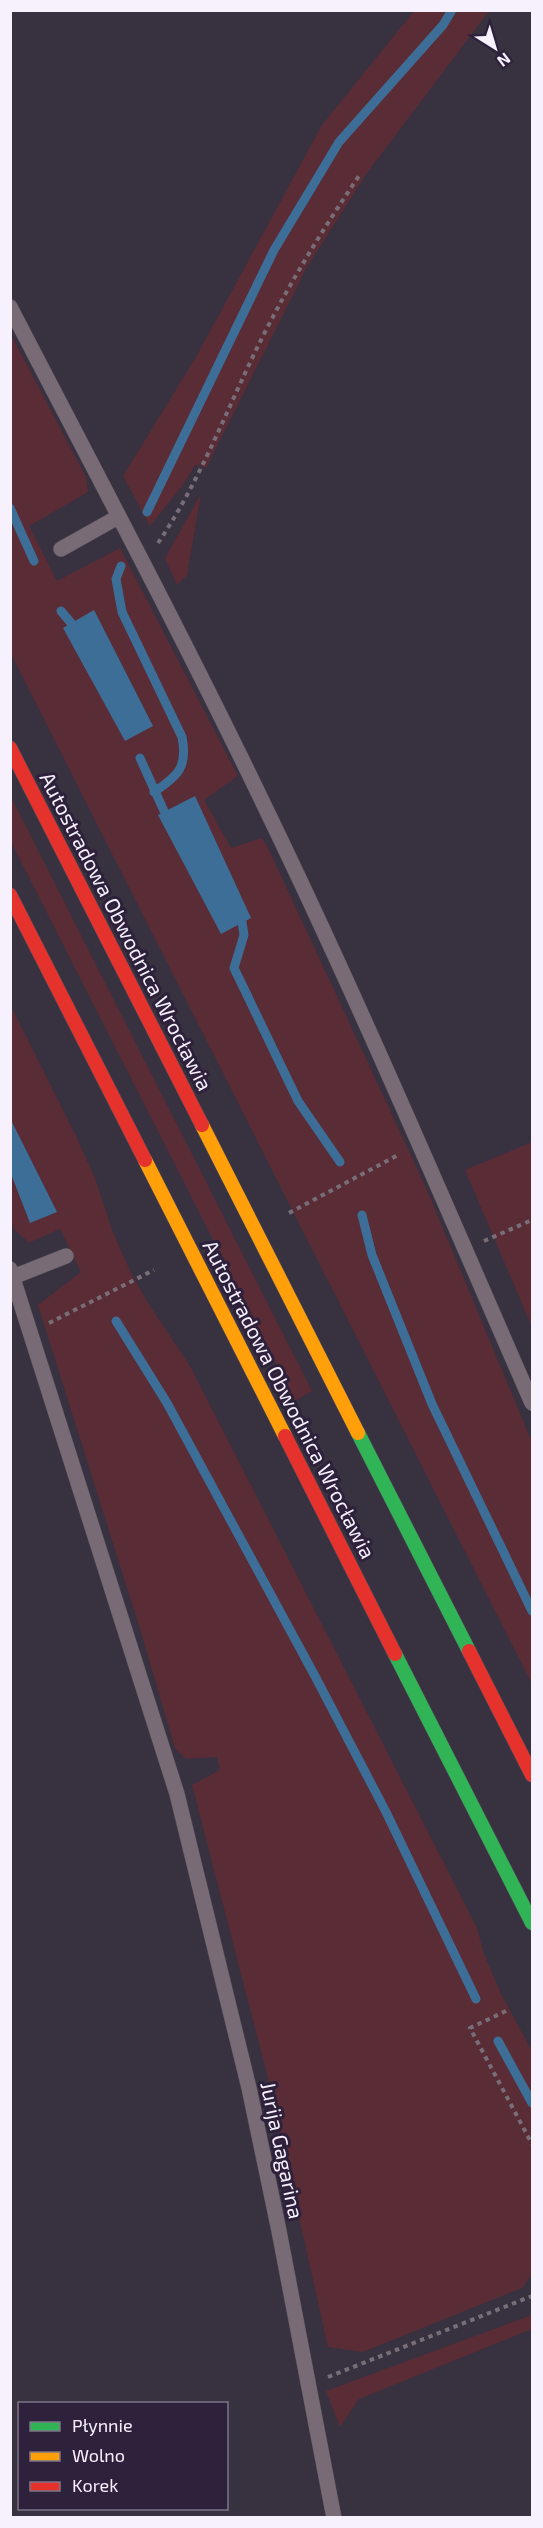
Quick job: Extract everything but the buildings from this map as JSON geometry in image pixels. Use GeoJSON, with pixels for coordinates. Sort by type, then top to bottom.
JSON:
{"type":"FeatureCollection","features":[{"type":"Feature","properties":{"kind":"highway","name":"Autostradowa Obwodnica Wrocławia"},"geometry":{"type":"LineString","coordinates":[[10,748],[532,1775]]}},
{"type":"Feature","properties":{"kind":"highway","name":"Autostradowa Obwodnica Wrocławia"},"geometry":{"type":"LineString","coordinates":[[10,895],[532,1923]]}},
{"type":"Feature","properties":{"kind":"lane"},"geometry":{"type":"LineString","coordinates":[[10,307],[140,557],[266,808],[400,1100],[532,1403]]}},
{"type":"Feature","properties":{"kind":"lane"},"geometry":{"type":"LineString","coordinates":[[61,549],[118,517]]}},
{"type":"Feature","properties":{"kind":"lane"},"geometry":{"type":"LineString","coordinates":[[12,1273],[66,1256]]}},
{"type":"Feature","properties":{"kind":"lane","name":"Jurija Gagarina"},"geometry":{"type":"LineString","coordinates":[[12,1273],[177,1794],[249,2088],[334,2517]]}},
{"type":"Feature","properties":{"kind":"path"},"geometry":{"type":"LineString","coordinates":[[140,557],[159,543],[196,480],[261,340],[312,245],[359,176]]}},
{"type":"Feature","properties":{"kind":"path"},"geometry":{"type":"LineString","coordinates":[[290,1213],[418,1145]]}},
{"type":"Feature","properties":{"kind":"path"},"geometry":{"type":"LineString","coordinates":[[494,1237],[532,1220]]}},
{"type":"Feature","properties":{"kind":"path"},"geometry":{"type":"LineString","coordinates":[[30,1333],[154,1270]]}},
{"type":"Feature","properties":{"kind":"path"},"geometry":{"type":"LineString","coordinates":[[506,2011],[470,2028],[532,2144]]}},
{"type":"Feature","properties":{"kind":"path"},"geometry":{"type":"LineString","coordinates":[[307,2385],[532,2296]]}},
{"type":"Feature","properties":{"kind":"shaded area"},"geometry":{"type":"Polygon","coordinates":[[[414,11],[489,11],[367,173],[307,267],[206,468],[196,464],[182,486],[150,526],[123,476],[196,357],[322,125],[414,11]]]}},
{"type":"Feature","properties":{"kind":"shaded area"},"geometry":{"type":"Polygon","coordinates":[[[10,333],[86,477],[88,492],[29,526],[57,581],[120,548],[238,776],[204,800],[231,848],[262,838],[269,850],[427,1190],[532,1442],[532,1684],[11,654],[10,333]]]}},
{"type":"Feature","properties":{"kind":"shaded area"},"geometry":{"type":"Polygon","coordinates":[[[201,494],[187,575],[177,585],[165,558],[201,494]]]}},
{"type":"Feature","properties":{"kind":"shaded area"},"geometry":{"type":"Polygon","coordinates":[[[10,795],[312,1391],[295,1401],[11,842],[10,795]]]}},
{"type":"Feature","properties":{"kind":"shaded area"},"geometry":{"type":"Polygon","coordinates":[[[11,1006],[95,1178],[112,1230],[130,1271],[148,1303],[190,1366],[477,1928],[484,1954],[501,1994],[532,2051],[532,2274],[522,2288],[363,2352],[328,2347],[269,2082],[192,1785],[220,1770],[217,1757],[186,1759],[175,1748],[38,1305],[81,1272],[60,1229],[29,1243],[14,1229],[11,1221],[11,1006]]]}},
{"type":"Feature","properties":{"kind":"shaded area"},"geometry":{"type":"Polygon","coordinates":[[[532,1142],[532,1327],[465,1170],[532,1142]]]}},
{"type":"Feature","properties":{"kind":"shaded area"},"geometry":{"type":"Polygon","coordinates":[[[532,2315],[532,2329],[359,2399],[340,2427],[326,2391],[532,2315]]]}},
{"type":"Feature","properties":{"kind":"water"},"geometry":{"type":"Polygon","coordinates":[[[94,610],[153,726],[125,741],[63,628],[94,610]]]}},
{"type":"Feature","properties":{"kind":"water"},"geometry":{"type":"Polygon","coordinates":[[[195,796],[251,918],[221,934],[158,815],[195,796]]]}},
{"type":"Feature","properties":{"kind":"water"},"geometry":{"type":"Polygon","coordinates":[[[10,1118],[57,1212],[30,1223],[11,1174],[10,1118]]]}},
{"type":"Feature","properties":{"kind":"waterway"},"geometry":{"type":"LineString","coordinates":[[147,512],[274,250],[339,142],[443,25],[452,10]]}},
{"type":"Feature","properties":{"kind":"waterway"},"geometry":{"type":"LineString","coordinates":[[10,508],[34,561]]}},
{"type":"Feature","properties":{"kind":"waterway"},"geometry":{"type":"LineString","coordinates":[[121,566],[116,579],[122,612],[182,737],[184,747],[184,756],[179,770],[154,792]]}},
{"type":"Feature","properties":{"kind":"waterway"},"geometry":{"type":"LineString","coordinates":[[61,611],[71,623]]}},
{"type":"Feature","properties":{"kind":"waterway"},"geometry":{"type":"LineString","coordinates":[[140,758],[164,811]]}},
{"type":"Feature","properties":{"kind":"waterway"},"geometry":{"type":"LineString","coordinates":[[242,922],[244,935],[234,968],[298,1101],[340,1162]]}},
{"type":"Feature","properties":{"kind":"waterway"},"geometry":{"type":"LineString","coordinates":[[362,1215],[372,1255],[432,1404],[532,1611]]}},
{"type":"Feature","properties":{"kind":"waterway"},"geometry":{"type":"LineString","coordinates":[[116,1321],[167,1403],[316,1678],[386,1812],[476,1999]]}},
{"type":"Feature","properties":{"kind":"waterway"},"geometry":{"type":"LineString","coordinates":[[498,2041],[532,2103]]}},
{"type":"Feature","properties":{"kind":"traffic: fast"},"geometry":{"type":"LineString","coordinates":[[358,1433],[469,1651]]}},
{"type":"Feature","properties":{"kind":"traffic: fast"},"geometry":{"type":"LineString","coordinates":[[395,1654],[532,1923]]}},
{"type":"Feature","properties":{"kind":"traffic: slow"},"geometry":{"type":"LineString","coordinates":[[202,1125],[358,1433]]}},
{"type":"Feature","properties":{"kind":"traffic: slow"},"geometry":{"type":"LineString","coordinates":[[145,1160],[285,1436]]}},
{"type":"Feature","properties":{"kind":"traffic: jam"},"geometry":{"type":"LineString","coordinates":[[10,748],[202,1125]]}},
{"type":"Feature","properties":{"kind":"traffic: jam"},"geometry":{"type":"LineString","coordinates":[[10,895],[145,1160]]}},
{"type":"Feature","properties":{"kind":"traffic: jam"},"geometry":{"type":"LineString","coordinates":[[285,1436],[395,1654]]}},
{"type":"Feature","properties":{"kind":"traffic: jam"},"geometry":{"type":"LineString","coordinates":[[469,1651],[532,1775]]}}]}
